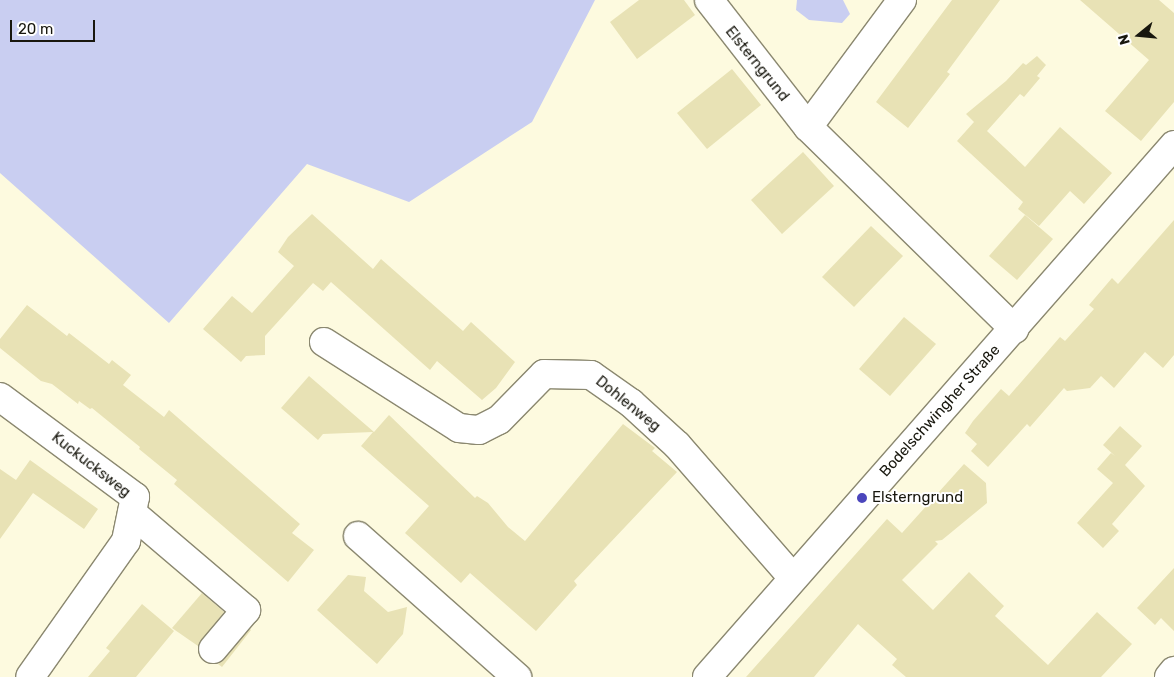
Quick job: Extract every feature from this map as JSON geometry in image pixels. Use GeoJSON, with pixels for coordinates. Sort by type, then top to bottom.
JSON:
{"type":"FeatureCollection","features":[{"type":"Feature","properties":{"kind":"street","name":"Elsterngrund"},"geometry":{"type":"LineString","coordinates":[[709,0],[808,127],[1014,329]]}},
{"type":"Feature","properties":{"kind":"street"},"geometry":{"type":"LineString","coordinates":[[808,127],[902,0]]}},
{"type":"Feature","properties":{"kind":"street","name":"Bodelschwingher Straße"},"geometry":{"type":"LineString","coordinates":[[707,677],[1174,145]]}},
{"type":"Feature","properties":{"kind":"street","name":"Dohlenweg"},"geometry":{"type":"LineString","coordinates":[[324,342],[459,428],[479,430],[499,420],[544,374],[591,375],[631,403],[677,445],[793,578]]}},
{"type":"Feature","properties":{"kind":"street","name":"Kuckucksweg"},"geometry":{"type":"LineString","coordinates":[[0,397],[135,497],[126,541],[30,677]]}},
{"type":"Feature","properties":{"kind":"street"},"geometry":{"type":"LineString","coordinates":[[132,513],[246,610],[213,649]]}},
{"type":"Feature","properties":{"kind":"street"},"geometry":{"type":"LineString","coordinates":[[358,536],[517,677]]}},
{"type":"Feature","properties":{"kind":"street"},"geometry":{"type":"LineString","coordinates":[[1169,677],[1174,671]]}},
{"type":"Feature","properties":{"kind":"shaded area"},"geometry":{"type":"Polygon","coordinates":[[[0,0],[595,0],[532,122],[409,202],[307,164],[169,323],[0,173],[0,0]]]}},
{"type":"Feature","properties":{"kind":"shaded area"},"geometry":{"type":"Polygon","coordinates":[[[797,0],[843,0],[850,14],[842,23],[809,20],[796,10],[797,0]]]}},
{"type":"Feature","properties":{"kind":"building"},"geometry":{"type":"Polygon","coordinates":[[[639,0],[684,0],[695,15],[637,59],[610,22],[639,0]]]}},
{"type":"Feature","properties":{"kind":"building"},"geometry":{"type":"Polygon","coordinates":[[[952,0],[1000,0],[947,72],[950,74],[908,128],[876,102],[952,0]]]}},
{"type":"Feature","properties":{"kind":"building"},"geometry":{"type":"Polygon","coordinates":[[[1080,0],[1159,0],[1174,13],[1174,102],[1141,141],[1105,111],[1149,60],[1080,0]]]}},
{"type":"Feature","properties":{"kind":"building"},"geometry":{"type":"Polygon","coordinates":[[[1037,56],[1046,65],[1037,76],[1040,78],[1024,97],[1020,94],[987,131],[1025,167],[1060,127],[1112,173],[1084,204],[1070,191],[1039,226],[1018,209],[1023,202],[957,141],[974,122],[966,114],[1006,81],[1023,63],[1026,65],[1037,56]]]}},
{"type":"Feature","properties":{"kind":"building"},"geometry":{"type":"Polygon","coordinates":[[[732,69],[761,105],[707,149],[677,113],[732,69]]]}},
{"type":"Feature","properties":{"kind":"building"},"geometry":{"type":"Polygon","coordinates":[[[803,152],[834,186],[782,234],[751,200],[803,152]]]}},
{"type":"Feature","properties":{"kind":"building"},"geometry":{"type":"Polygon","coordinates":[[[312,214],[373,269],[381,259],[463,331],[471,322],[515,362],[496,388],[482,400],[437,361],[430,370],[331,282],[323,291],[313,283],[265,336],[265,355],[246,356],[241,362],[203,329],[232,296],[252,313],[294,266],[278,252],[288,237],[312,214]]]}},
{"type":"Feature","properties":{"kind":"building"},"geometry":{"type":"Polygon","coordinates":[[[1025,215],[1053,239],[1017,280],[989,256],[1025,215]]]}},
{"type":"Feature","properties":{"kind":"building"},"geometry":{"type":"Polygon","coordinates":[[[1174,220],[1174,355],[1163,368],[1145,352],[1114,388],[1101,376],[1090,388],[1067,391],[1064,388],[1030,427],[1027,424],[988,467],[971,451],[977,444],[965,433],[973,421],[1001,389],[1009,396],[1060,337],[1065,341],[1094,309],[1089,305],[1112,278],[1118,284],[1174,220]]]}},
{"type":"Feature","properties":{"kind":"building"},"geometry":{"type":"Polygon","coordinates":[[[871,226],[903,256],[854,307],[822,277],[871,226]]]}},
{"type":"Feature","properties":{"kind":"building"},"geometry":{"type":"Polygon","coordinates":[[[27,305],[67,336],[69,333],[109,364],[112,360],[131,375],[123,385],[164,417],[169,410],[300,524],[292,533],[314,550],[288,582],[174,484],[177,480],[139,449],[140,447],[92,408],[90,409],[79,401],[78,404],[52,384],[41,381],[0,348],[0,339],[27,305]]]}},
{"type":"Feature","properties":{"kind":"building"},"geometry":{"type":"Polygon","coordinates":[[[904,317],[936,344],[890,396],[859,369],[904,317]]]}},
{"type":"Feature","properties":{"kind":"building"},"geometry":{"type":"Polygon","coordinates":[[[309,376],[374,432],[389,415],[475,498],[477,496],[488,503],[508,527],[525,541],[623,424],[655,448],[652,451],[677,472],[574,581],[577,585],[536,631],[470,573],[461,583],[405,533],[429,506],[361,446],[373,432],[323,434],[318,440],[281,408],[309,376]]]}},
{"type":"Feature","properties":{"kind":"building"},"geometry":{"type":"Polygon","coordinates":[[[1120,426],[1142,446],[1125,465],[1145,486],[1112,524],[1119,531],[1103,548],[1077,523],[1113,483],[1097,469],[1111,453],[1115,456],[1103,445],[1120,426]]]}},
{"type":"Feature","properties":{"kind":"building"},"geometry":{"type":"Polygon","coordinates":[[[30,460],[98,509],[84,529],[33,493],[0,539],[0,469],[16,480],[30,460]]]}},
{"type":"Feature","properties":{"kind":"building"},"geometry":{"type":"Polygon","coordinates":[[[964,464],[986,483],[987,503],[942,540],[935,541],[938,544],[902,580],[933,610],[969,572],[1004,606],[995,616],[1048,665],[1097,612],[1132,644],[1101,677],[906,677],[892,665],[897,659],[858,624],[814,677],[746,677],[887,519],[902,533],[964,464]]]}},
{"type":"Feature","properties":{"kind":"building"},"geometry":{"type":"Polygon","coordinates":[[[1174,568],[1174,631],[1161,618],[1155,625],[1137,608],[1174,568]]]}},
{"type":"Feature","properties":{"kind":"building"},"geometry":{"type":"Polygon","coordinates":[[[348,575],[366,577],[364,591],[388,612],[407,607],[403,634],[377,664],[317,610],[348,575]]]}},
{"type":"Feature","properties":{"kind":"building"},"geometry":{"type":"Polygon","coordinates":[[[202,593],[224,612],[198,646],[172,628],[202,593]]]}},
{"type":"Feature","properties":{"kind":"building"},"geometry":{"type":"Polygon","coordinates":[[[142,604],[174,631],[136,677],[88,677],[110,651],[106,648],[142,604]]]}},
{"type":"Feature","properties":{"kind":"building"},"geometry":{"type":"Polygon","coordinates":[[[250,629],[222,667],[218,664],[250,629]]]}},
{"type":"Feature","properties":{"kind":"place","name":"Elsterngrund"},"geometry":{"type":"Point","coordinates":[862,498]}}]}
